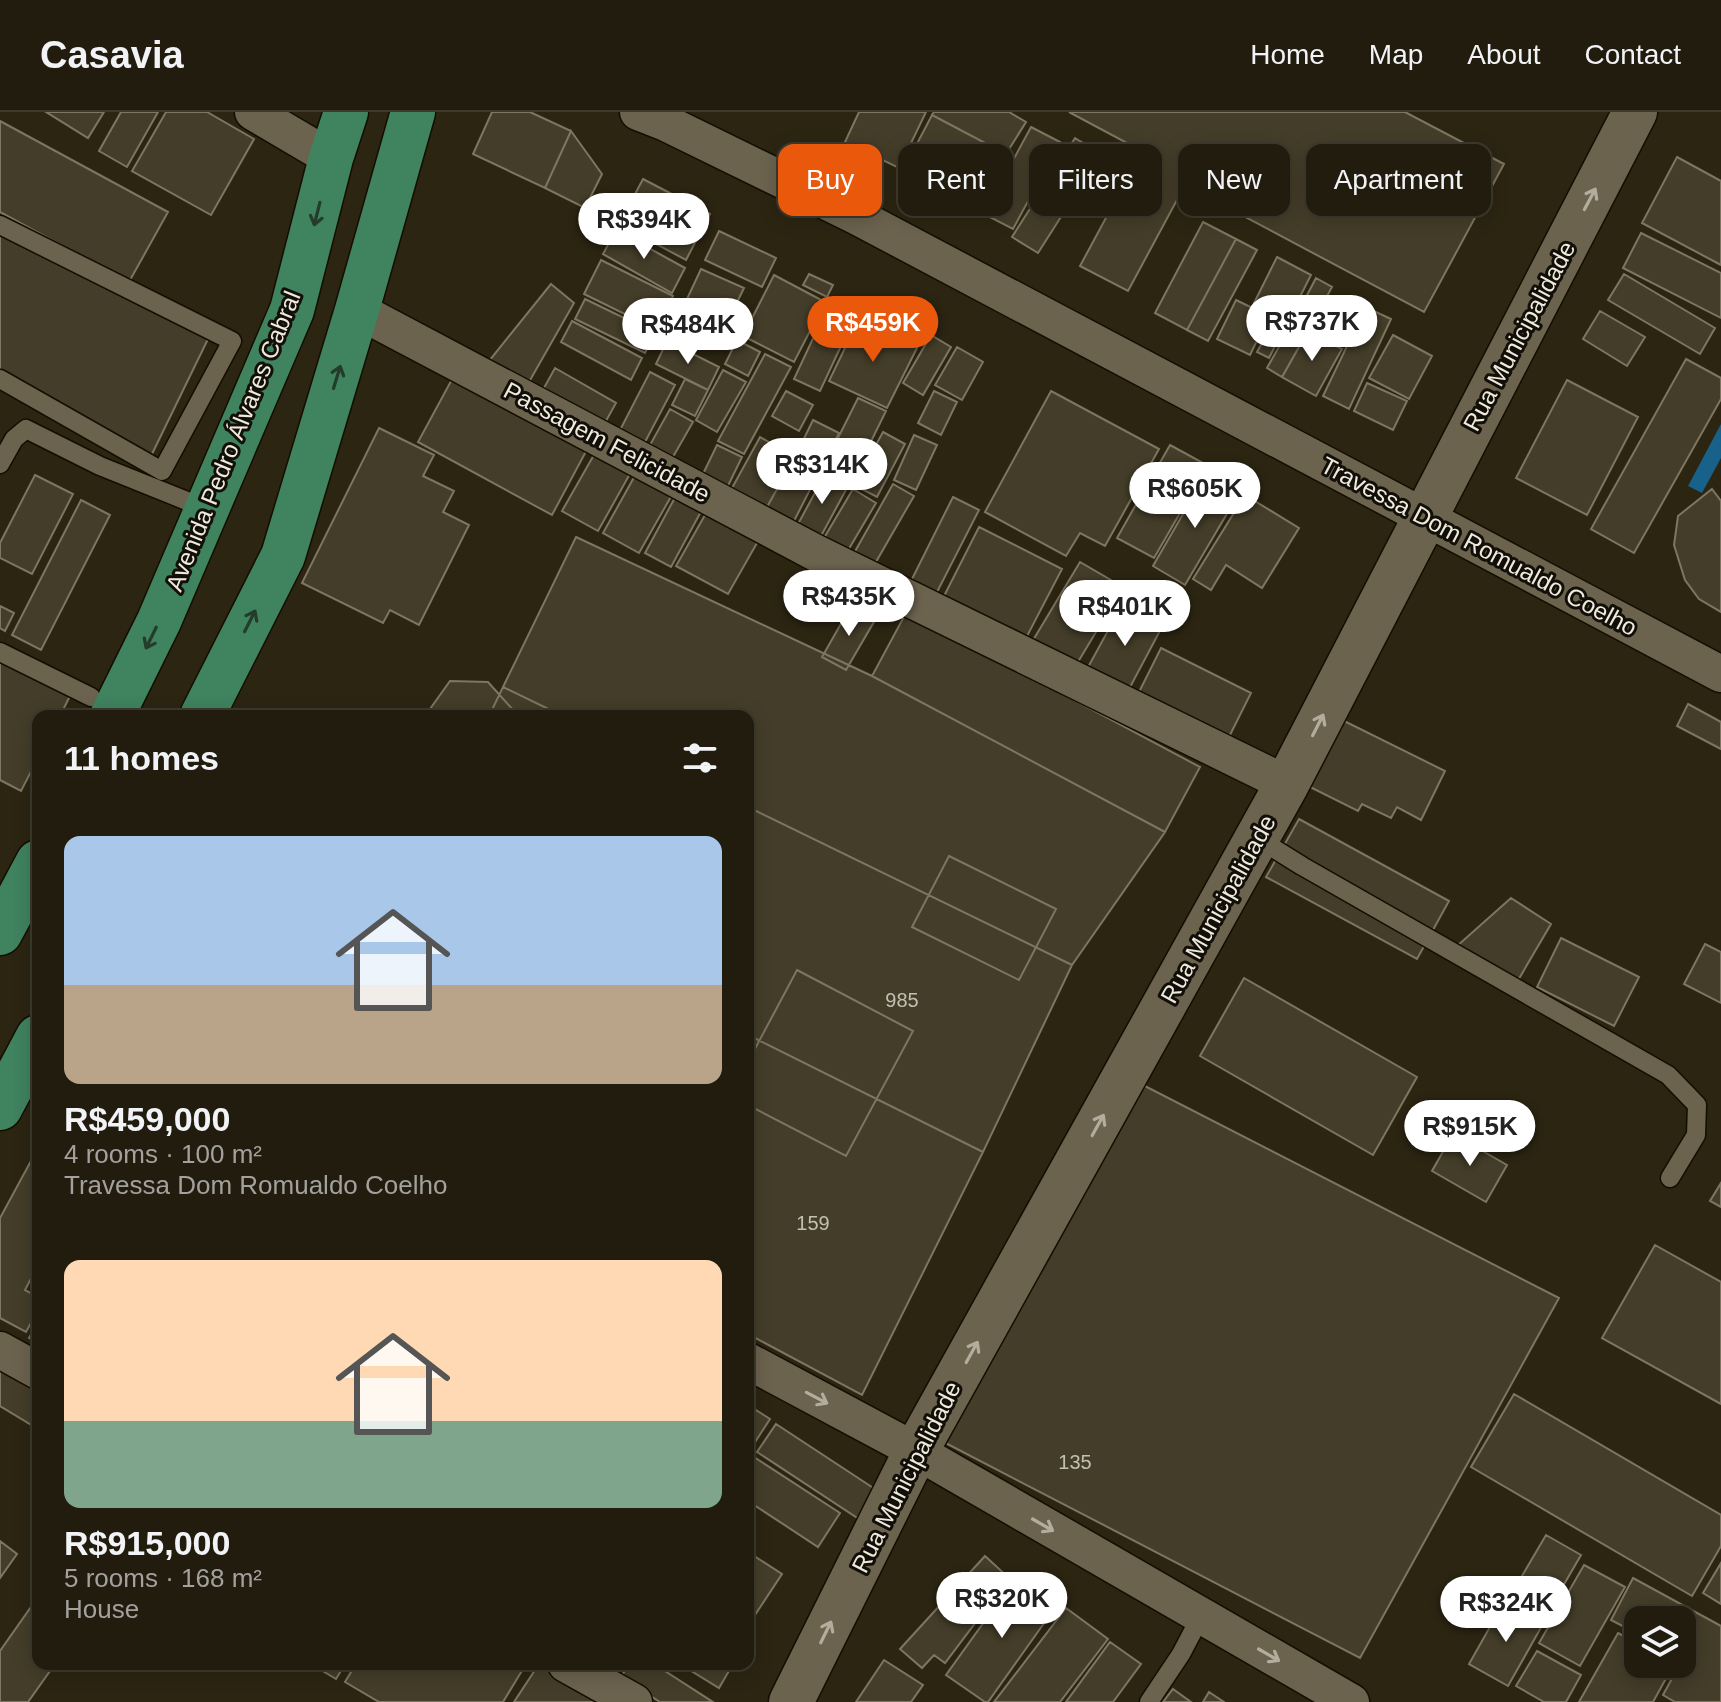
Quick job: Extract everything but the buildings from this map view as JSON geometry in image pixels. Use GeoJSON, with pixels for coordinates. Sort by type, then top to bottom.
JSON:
{"type":"FeatureCollection","features":[{"type":"Feature","properties":{"kind":"main road","name":"Avenida Pedro Álvares Cabral"},"geometry":{"type":"LineString","coordinates":[[102,706],[159,621],[292,310],[346,112]]}},
{"type":"Feature","properties":{"kind":"main road"},"geometry":{"type":"LineString","coordinates":[[205,710],[283,556],[413,112]]}},
{"type":"Feature","properties":{"kind":"main road"},"geometry":{"type":"LineString","coordinates":[[0,933],[32,873]]}},
{"type":"Feature","properties":{"kind":"main road"},"geometry":{"type":"LineString","coordinates":[[0,1108],[32,1048]]}},
{"type":"Feature","properties":{"kind":"street"},"geometry":{"type":"LineString","coordinates":[[253,112],[331,158]]}},
{"type":"Feature","properties":{"kind":"street","name":"Travessa Dom Romualdo Coelho"},"geometry":{"type":"LineString","coordinates":[[638,112],[856,216],[1721,674]]}},
{"type":"Feature","properties":{"kind":"street","name":"Rua Municipalidade"},"geometry":{"type":"LineString","coordinates":[[791,1702],[916,1451],[1287,784],[1635,112]]}},
{"type":"Feature","properties":{"kind":"street","name":"Passagem Felicidade"},"geometry":{"type":"LineString","coordinates":[[357,310],[816,553],[1287,784]]}},
{"type":"Feature","properties":{"kind":"street"},"geometry":{"type":"LineString","coordinates":[[0,1350],[32,1368]]}},
{"type":"Feature","properties":{"kind":"street"},"geometry":{"type":"LineString","coordinates":[[754,1364],[916,1451],[1346,1701]]}},
{"type":"Feature","properties":{"kind":"street"},"geometry":{"type":"LineString","coordinates":[[577,1670],[634,1702]]}},
{"type":"Feature","properties":{"kind":"lane"},"geometry":{"type":"LineString","coordinates":[[0,225],[232,341],[162,471],[0,379]]}},
{"type":"Feature","properties":{"kind":"lane"},"geometry":{"type":"LineString","coordinates":[[0,464],[14,439],[26,429],[100,466],[207,509]]}},
{"type":"Feature","properties":{"kind":"lane"},"geometry":{"type":"LineString","coordinates":[[0,652],[102,706]]}},
{"type":"Feature","properties":{"kind":"lane"},"geometry":{"type":"LineString","coordinates":[[1257,838],[1668,1075],[1697,1105],[1696,1135],[1670,1178]]}},
{"type":"Feature","properties":{"kind":"lane"},"geometry":{"type":"LineString","coordinates":[[1149,1702],[1181,1654],[1201,1616]]}},
{"type":"Feature","properties":{"kind":"water"},"geometry":{"type":"Polygon","coordinates":[[[1721,424],[1721,458],[1702,493],[1688,486],[1721,424]]]}}]}
